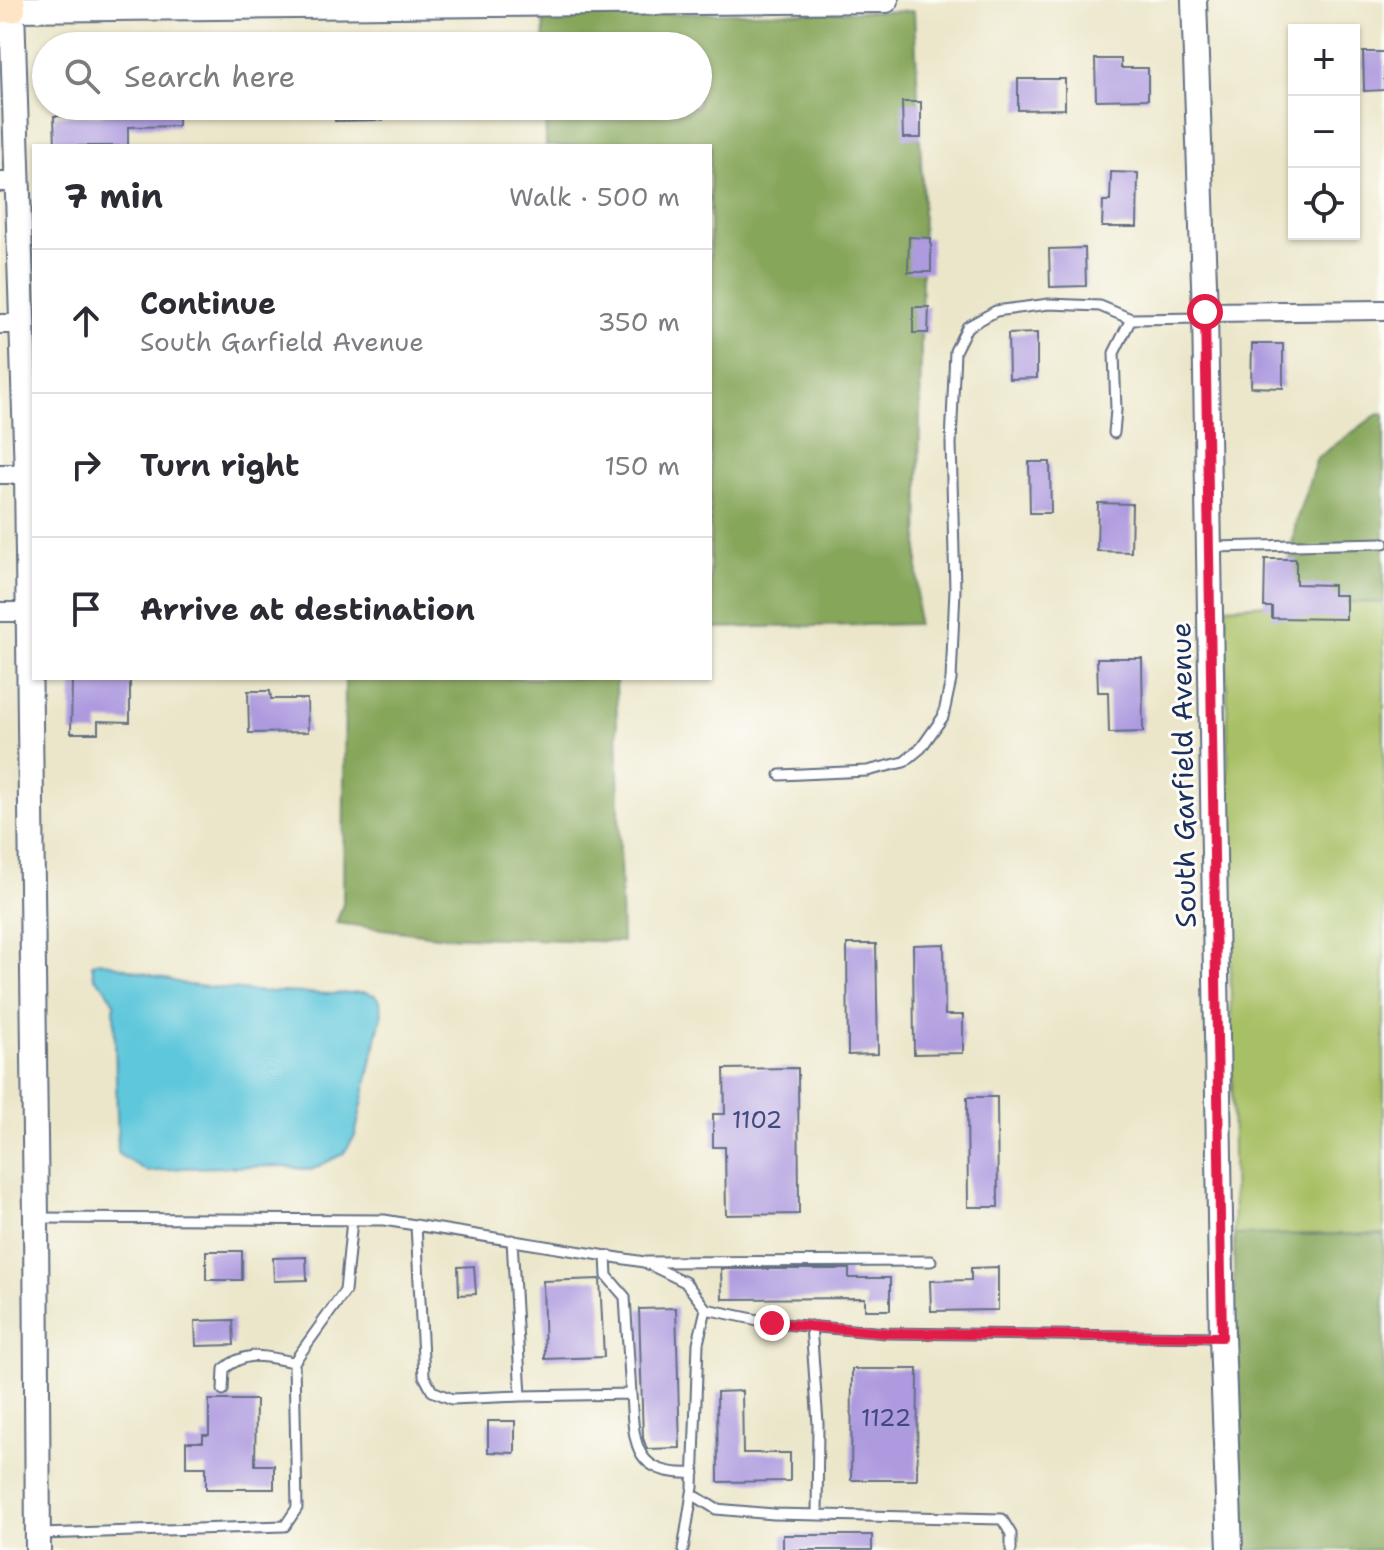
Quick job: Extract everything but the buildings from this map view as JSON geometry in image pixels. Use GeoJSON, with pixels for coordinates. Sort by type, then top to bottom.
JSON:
{"type":"FeatureCollection","features":[{"type":"Feature","properties":{"kind":"street"},"geometry":{"type":"LineString","coordinates":[[32,637],[27,474],[11,324],[8,6],[886,0]]}},
{"type":"Feature","properties":{"kind":"street","name":"South Garfield Avenue"},"geometry":{"type":"LineString","coordinates":[[1194,0],[1205,315],[1222,1337],[1230,1550]]}},
{"type":"Feature","properties":{"kind":"street"},"geometry":{"type":"LineString","coordinates":[[1205,315],[1384,310]]}},
{"type":"Feature","properties":{"kind":"street"},"geometry":{"type":"LineString","coordinates":[[0,474],[27,474]]}},
{"type":"Feature","properties":{"kind":"street"},"geometry":{"type":"LineString","coordinates":[[0,612],[29,612]]}},
{"type":"Feature","properties":{"kind":"street"},"geometry":{"type":"LineString","coordinates":[[32,680],[38,1542]]}},
{"type":"Feature","properties":{"kind":"lane"},"geometry":{"type":"LineString","coordinates":[[780,775],[867,771],[904,762],[921,748],[943,717],[951,680],[955,589],[951,444],[955,351],[967,327],[996,311],[1049,304],[1100,306],[1131,319],[1205,315]]}},
{"type":"Feature","properties":{"kind":"lane"},"geometry":{"type":"LineString","coordinates":[[1114,433],[1114,353],[1131,319]]}},
{"type":"Feature","properties":{"kind":"lane"},"geometry":{"type":"LineString","coordinates":[[1209,547],[1384,543]]}},
{"type":"Feature","properties":{"kind":"lane"},"geometry":{"type":"LineString","coordinates":[[36,1218],[384,1220],[644,1262],[931,1261]]}},
{"type":"Feature","properties":{"kind":"lane"},"geometry":{"type":"LineString","coordinates":[[38,1542],[285,1526],[297,1508],[294,1362],[345,1291],[352,1220]]}},
{"type":"Feature","properties":{"kind":"lane"},"geometry":{"type":"LineString","coordinates":[[416,1225],[424,1376],[432,1391],[452,1399],[631,1394]]}},
{"type":"Feature","properties":{"kind":"lane"},"geometry":{"type":"LineString","coordinates":[[512,1240],[521,1396]]}},
{"type":"Feature","properties":{"kind":"lane"},"geometry":{"type":"LineString","coordinates":[[606,1256],[607,1276],[625,1297],[633,1437],[644,1459],[671,1474],[694,1473]]}},
{"type":"Feature","properties":{"kind":"lane"},"geometry":{"type":"LineString","coordinates":[[644,1262],[685,1282],[706,1309],[772,1323],[886,1333],[1222,1337]]}},
{"type":"Feature","properties":{"kind":"lane"},"geometry":{"type":"LineString","coordinates":[[683,1550],[694,1473],[698,1343],[706,1309]]}},
{"type":"Feature","properties":{"kind":"lane"},"geometry":{"type":"LineString","coordinates":[[811,1326],[818,1424],[817,1515]]}},
{"type":"Feature","properties":{"kind":"lane"},"geometry":{"type":"LineString","coordinates":[[223,1390],[224,1369],[237,1358],[254,1356],[294,1362]]}},
{"type":"Feature","properties":{"kind":"lane"},"geometry":{"type":"LineString","coordinates":[[692,1494],[716,1509],[817,1515],[1002,1519],[1011,1534],[1011,1550]]}},
{"type":"Feature","properties":{"kind":"green space"},"geometry":{"type":"Polygon","coordinates":[[[914,11],[923,201],[917,624],[712,628],[712,144],[546,144],[545,120],[712,120],[712,32],[544,32],[543,15],[914,11]]]}},
{"type":"Feature","properties":{"kind":"green space"},"geometry":{"type":"Polygon","coordinates":[[[1384,413],[1384,602],[1282,603],[1296,521],[1317,458],[1375,416],[1384,413]]]}},
{"type":"Feature","properties":{"kind":"green space"},"geometry":{"type":"Polygon","coordinates":[[[1384,602],[1384,1234],[1234,1235],[1226,607],[1384,602]]]}},
{"type":"Feature","properties":{"kind":"green space"},"geometry":{"type":"Polygon","coordinates":[[[345,680],[616,680],[622,942],[436,936],[336,923],[343,904],[345,680]]]}},
{"type":"Feature","properties":{"kind":"green space"},"geometry":{"type":"Polygon","coordinates":[[[1384,1234],[1384,1550],[1240,1550],[1234,1383],[1234,1235],[1384,1234]]]}},
{"type":"Feature","properties":{"kind":"water"},"geometry":{"type":"Polygon","coordinates":[[[99,961],[188,985],[250,991],[364,992],[375,995],[382,1012],[355,1136],[343,1154],[311,1170],[279,1166],[148,1172],[118,1154],[114,1003],[94,977],[92,964],[99,961]]]}},
{"type":"Feature","properties":{"kind":"route"},"geometry":{"type":"LineString","coordinates":[[772,1323],[886,1333],[1222,1337],[1205,312]]}}]}
